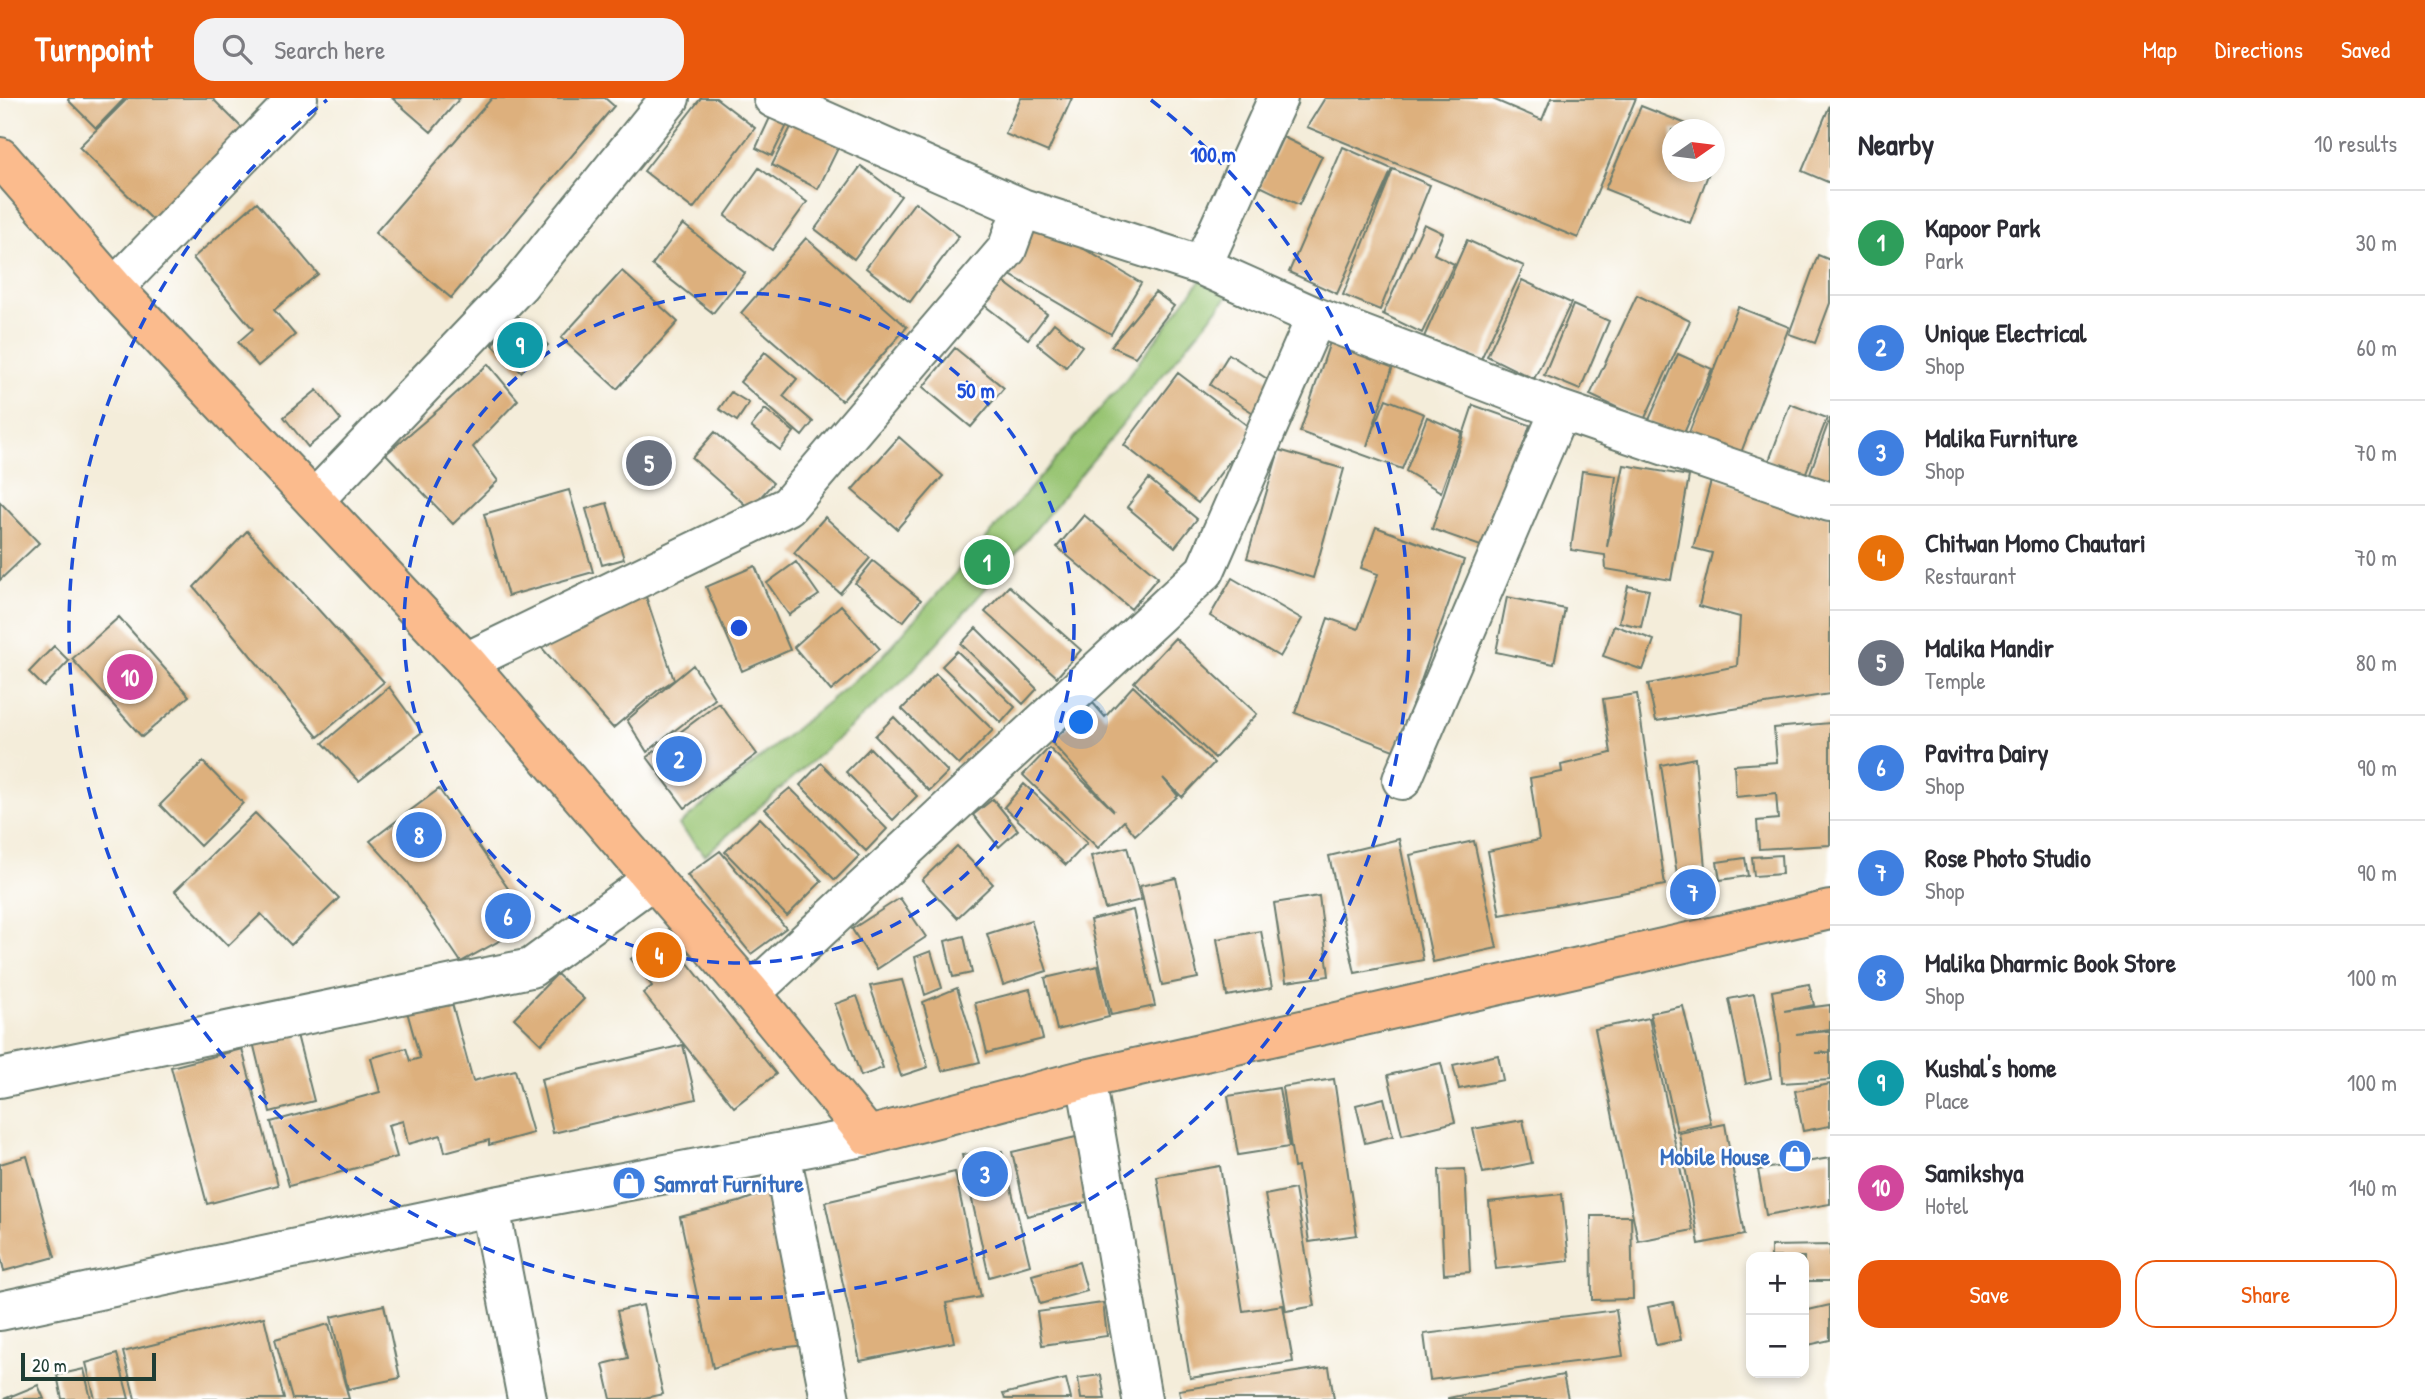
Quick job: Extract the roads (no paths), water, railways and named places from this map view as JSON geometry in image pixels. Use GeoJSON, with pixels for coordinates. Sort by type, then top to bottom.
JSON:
{"type":"FeatureCollection","features":[{"type":"Feature","properties":{"kind":"main road"},"geometry":{"type":"LineString","coordinates":[[0,158],[114,288],[466,662],[751,993],[868,1136],[1086,1079],[1830,910]]}},
{"type":"Feature","properties":{"kind":"street"},"geometry":{"type":"LineString","coordinates":[[314,500],[519,285],[670,98]]}},
{"type":"Feature","properties":{"kind":"street"},"geometry":{"type":"LineString","coordinates":[[773,98],[1023,208],[1202,267],[1316,317],[1560,410],[1830,502]]}},
{"type":"Feature","properties":{"kind":"street"},"geometry":{"type":"LineString","coordinates":[[1202,267],[1278,98]]}},
{"type":"Feature","properties":{"kind":"street"},"geometry":{"type":"LineString","coordinates":[[114,288],[281,104]]}},
{"type":"Feature","properties":{"kind":"street"},"geometry":{"type":"LineString","coordinates":[[466,662],[788,506],[1007,249],[1023,208]]}},
{"type":"Feature","properties":{"kind":"street"},"geometry":{"type":"LineString","coordinates":[[751,993],[1205,570],[1316,317]]}},
{"type":"Feature","properties":{"kind":"street"},"geometry":{"type":"LineString","coordinates":[[1402,780],[1560,410]]}},
{"type":"Feature","properties":{"kind":"street"},"geometry":{"type":"LineString","coordinates":[[0,1077],[530,968],[653,879]]}},
{"type":"Feature","properties":{"kind":"street"},"geometry":{"type":"LineString","coordinates":[[1086,1079],[1142,1399]]}},
{"type":"Feature","properties":{"kind":"street"},"geometry":{"type":"LineString","coordinates":[[0,1311],[490,1207],[868,1136]]}},
{"type":"Feature","properties":{"kind":"street"},"geometry":{"type":"LineString","coordinates":[[781,1153],[831,1399]]}},
{"type":"Feature","properties":{"kind":"street"},"geometry":{"type":"LineString","coordinates":[[490,1207],[527,1399]]}},
{"type":"Feature","properties":{"kind":"place","name":"Kushal's home"},"geometry":{"type":"Point","coordinates":[520,345]}},
{"type":"Feature","properties":{"kind":"place","name":"Malika Mandir"},"geometry":{"type":"Point","coordinates":[649,463]}},
{"type":"Feature","properties":{"kind":"place","name":"Kapoor Park"},"geometry":{"type":"Point","coordinates":[987,562]}},
{"type":"Feature","properties":{"kind":"place","name":"Samikshya"},"geometry":{"type":"Point","coordinates":[130,677]}},
{"type":"Feature","properties":{"kind":"place","name":"Unique Electrical"},"geometry":{"type":"Point","coordinates":[679,759]}},
{"type":"Feature","properties":{"kind":"place","name":"Malika Dharmic Book Store"},"geometry":{"type":"Point","coordinates":[419,835]}},
{"type":"Feature","properties":{"kind":"place","name":"Rose Photo Studio"},"geometry":{"type":"Point","coordinates":[1693,892]}},
{"type":"Feature","properties":{"kind":"place","name":"Pavitra Dairy"},"geometry":{"type":"Point","coordinates":[508,916]}},
{"type":"Feature","properties":{"kind":"place","name":"Chitwan Momo Chautari"},"geometry":{"type":"Point","coordinates":[659,955]}},
{"type":"Feature","properties":{"kind":"place","name":"Mobile House"},"geometry":{"type":"Point","coordinates":[1795,1156]}},
{"type":"Feature","properties":{"kind":"place","name":"Malika Furniture"},"geometry":{"type":"Point","coordinates":[985,1174]}},
{"type":"Feature","properties":{"kind":"place","name":"Samrat Furniture"},"geometry":{"type":"Point","coordinates":[629,1183]}}]}
